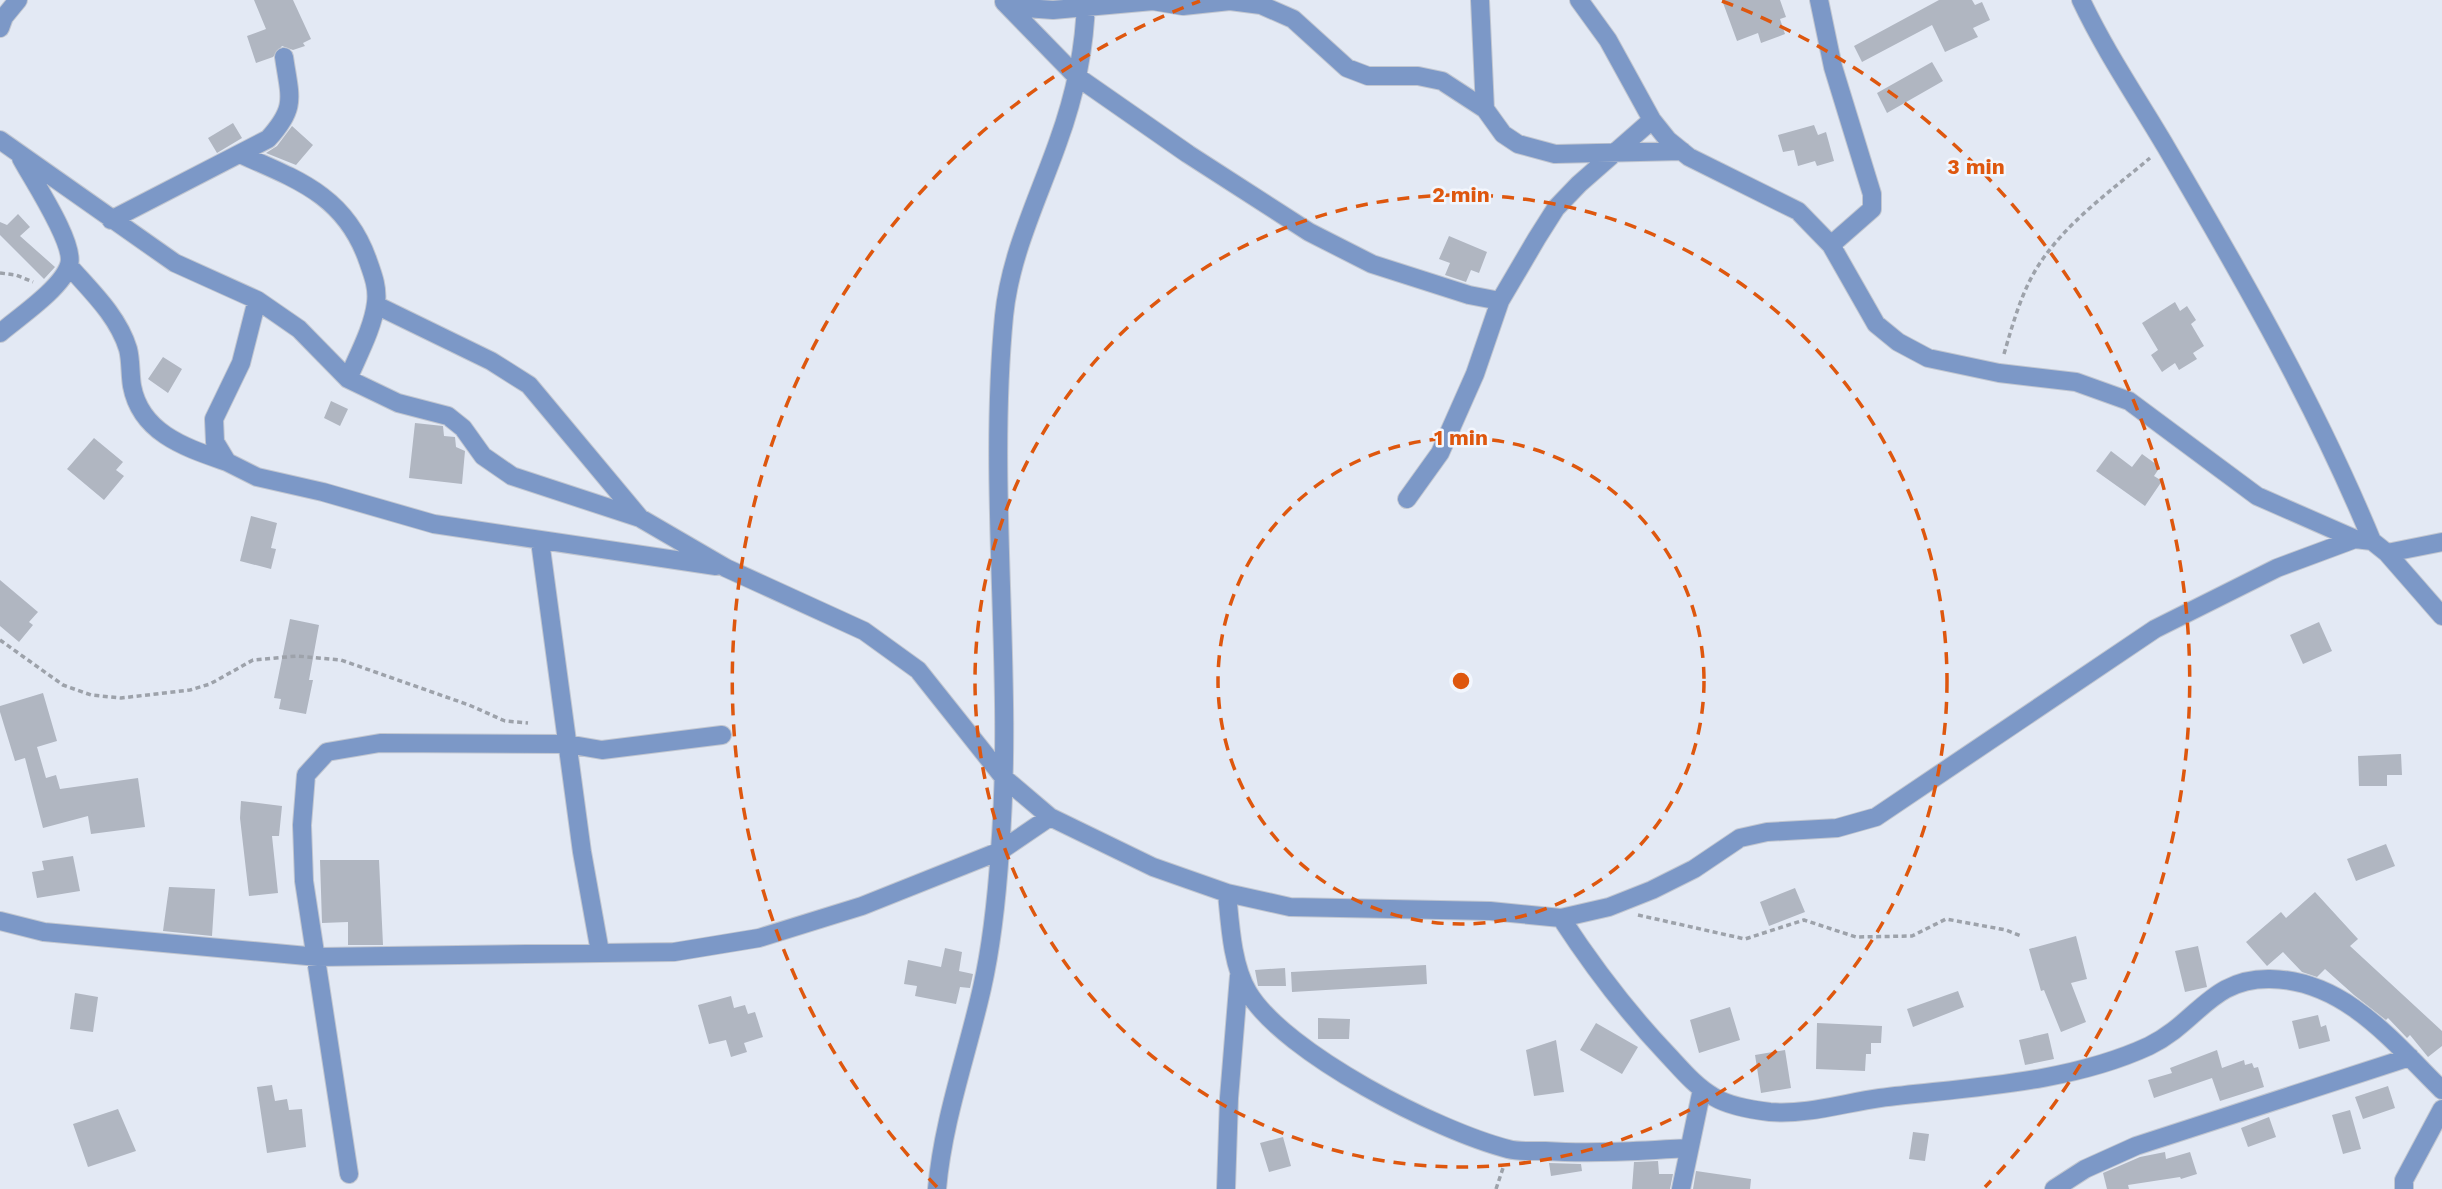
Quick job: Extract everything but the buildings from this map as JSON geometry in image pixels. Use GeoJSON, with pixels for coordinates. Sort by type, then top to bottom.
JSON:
{"type":"FeatureCollection","features":[{"type":"Feature","properties":{"kind":"street"},"geometry":{"type":"LineString","coordinates":[[0,29],[4,17],[18,0]]}},
{"type":"Feature","properties":{"kind":"street"},"geometry":{"type":"LineString","coordinates":[[1004,0],[1026,8],[1053,10],[1086,3],[1153,1],[1183,6],[1230,1],[1261,5],[1293,19],[1348,68],[1368,76],[1418,76],[1443,81],[1485,109],[1503,134],[1518,144],[1555,154],[1682,151]]}},
{"type":"Feature","properties":{"kind":"street"},"geometry":{"type":"LineString","coordinates":[[1004,0],[1076,76],[1248,194],[1330,243],[1372,264],[1469,295],[1500,300]]}},
{"type":"Feature","properties":{"kind":"street"},"geometry":{"type":"LineString","coordinates":[[1480,0],[1485,109]]}},
{"type":"Feature","properties":{"kind":"street"},"geometry":{"type":"LineString","coordinates":[[1579,0],[1608,40],[1652,120],[1682,151],[1798,211],[1831,245],[1875,324],[1898,342],[1928,358],[1999,373],[2076,382],[2129,401],[2257,495],[2364,540],[2387,553],[2442,616]]}},
{"type":"Feature","properties":{"kind":"street"},"geometry":{"type":"LineString","coordinates":[[1819,0],[1833,66],[1872,194],[1872,209],[1831,245]]}},
{"type":"Feature","properties":{"kind":"street"},"geometry":{"type":"LineString","coordinates":[[2081,0],[2102,45],[2165,145],[2297,376],[2346,478],[2364,540]]}},
{"type":"Feature","properties":{"kind":"street"},"geometry":{"type":"LineString","coordinates":[[937,1189],[952,1101],[983,985],[1000,851],[1004,778],[998,424],[1004,313],[1023,232],[1059,140],[1076,76],[1086,3]]}},
{"type":"Feature","properties":{"kind":"street"},"geometry":{"type":"LineString","coordinates":[[111,220],[242,155],[268,139],[283,122],[291,102],[284,57]]}},
{"type":"Feature","properties":{"kind":"street"},"geometry":{"type":"LineString","coordinates":[[1408,499],[1440,453],[1475,374],[1500,300],[1556,208],[1652,120]]}},
{"type":"Feature","properties":{"kind":"street"},"geometry":{"type":"LineString","coordinates":[[0,141],[175,263],[257,300],[299,329],[348,379],[398,403],[448,416],[463,428],[483,456],[512,476],[640,518],[726,568],[864,631],[918,670],[1004,778],[1050,817],[1153,867],[1227,894],[1290,907],[1490,911],[1561,918],[1609,907],[1694,869],[1740,838],[1767,832],[1837,828],[1877,817],[2155,629],[2277,568],[2364,540]]}},
{"type":"Feature","properties":{"kind":"street"},"geometry":{"type":"LineString","coordinates":[[242,155],[310,186],[333,202],[349,221],[364,248],[376,286],[376,305],[348,379]]}},
{"type":"Feature","properties":{"kind":"street"},"geometry":{"type":"LineString","coordinates":[[0,333],[51,289],[69,266],[70,253],[62,234],[20,156]]}},
{"type":"Feature","properties":{"kind":"street"},"geometry":{"type":"LineString","coordinates":[[69,266],[114,319],[128,349],[132,388],[144,413],[160,433],[180,446],[227,461],[257,477],[323,492],[375,509],[476,532],[726,568]]}},
{"type":"Feature","properties":{"kind":"street"},"geometry":{"type":"LineString","coordinates":[[227,461],[215,442],[214,419],[241,363],[257,300]]}},
{"type":"Feature","properties":{"kind":"street"},"geometry":{"type":"LineString","coordinates":[[376,305],[491,361],[529,385],[640,518]]}},
{"type":"Feature","properties":{"kind":"street"},"geometry":{"type":"LineString","coordinates":[[540,541],[582,852],[600,952]]}},
{"type":"Feature","properties":{"kind":"street"},"geometry":{"type":"LineString","coordinates":[[2387,553],[2442,542]]}},
{"type":"Feature","properties":{"kind":"street"},"geometry":{"type":"LineString","coordinates":[[349,1174],[318,957],[304,881],[302,825],[306,775],[327,752],[380,743],[566,736],[602,750],[722,735]]}},
{"type":"Feature","properties":{"kind":"street"},"geometry":{"type":"LineString","coordinates":[[0,921],[44,932],[318,957],[674,952],[759,937],[862,906],[1000,851],[1050,817]]}},
{"type":"Feature","properties":{"kind":"street"},"geometry":{"type":"LineString","coordinates":[[1227,894],[1239,970],[1247,991],[1271,1022],[1308,1052],[1362,1085],[1440,1123],[1509,1149],[1622,1152],[1688,1148]]}},
{"type":"Feature","properties":{"kind":"street"},"geometry":{"type":"LineString","coordinates":[[1561,918],[1595,969],[1634,1019],[1702,1089],[1717,1099],[1771,1112],[1820,1109],[2044,1076],[2114,1059],[2149,1046],[2180,1028],[2225,986],[2248,980],[2272,979],[2302,984],[2334,997],[2370,1017],[2442,1090]]}},
{"type":"Feature","properties":{"kind":"street"},"geometry":{"type":"LineString","coordinates":[[1226,1189],[1229,1098],[1239,970]]}},
{"type":"Feature","properties":{"kind":"street"},"geometry":{"type":"LineString","coordinates":[[2054,1189],[2085,1169],[2136,1146],[2410,1057]]}},
{"type":"Feature","properties":{"kind":"street"},"geometry":{"type":"LineString","coordinates":[[1681,1189],[1702,1089]]}},
{"type":"Feature","properties":{"kind":"street"},"geometry":{"type":"LineString","coordinates":[[2404,1189],[2410,1167],[2442,1109]]}},
{"type":"Feature","properties":{"kind":"path"},"geometry":{"type":"LineString","coordinates":[[1999,373],[2023,296],[2040,263],[2074,223],[2165,145]]}},
{"type":"Feature","properties":{"kind":"path"},"geometry":{"type":"LineString","coordinates":[[0,273],[16,275],[51,289]]}},
{"type":"Feature","properties":{"kind":"path"},"geometry":{"type":"LineString","coordinates":[[0,640],[63,685],[91,695],[121,698],[190,690],[210,684],[253,660],[297,656],[341,660],[505,721],[566,736]]}},
{"type":"Feature","properties":{"kind":"path"},"geometry":{"type":"LineString","coordinates":[[1609,907],[1665,923],[1745,939],[1804,920],[1856,937],[1912,936],[1946,919],[2006,930],[2021,936]]}}]}
